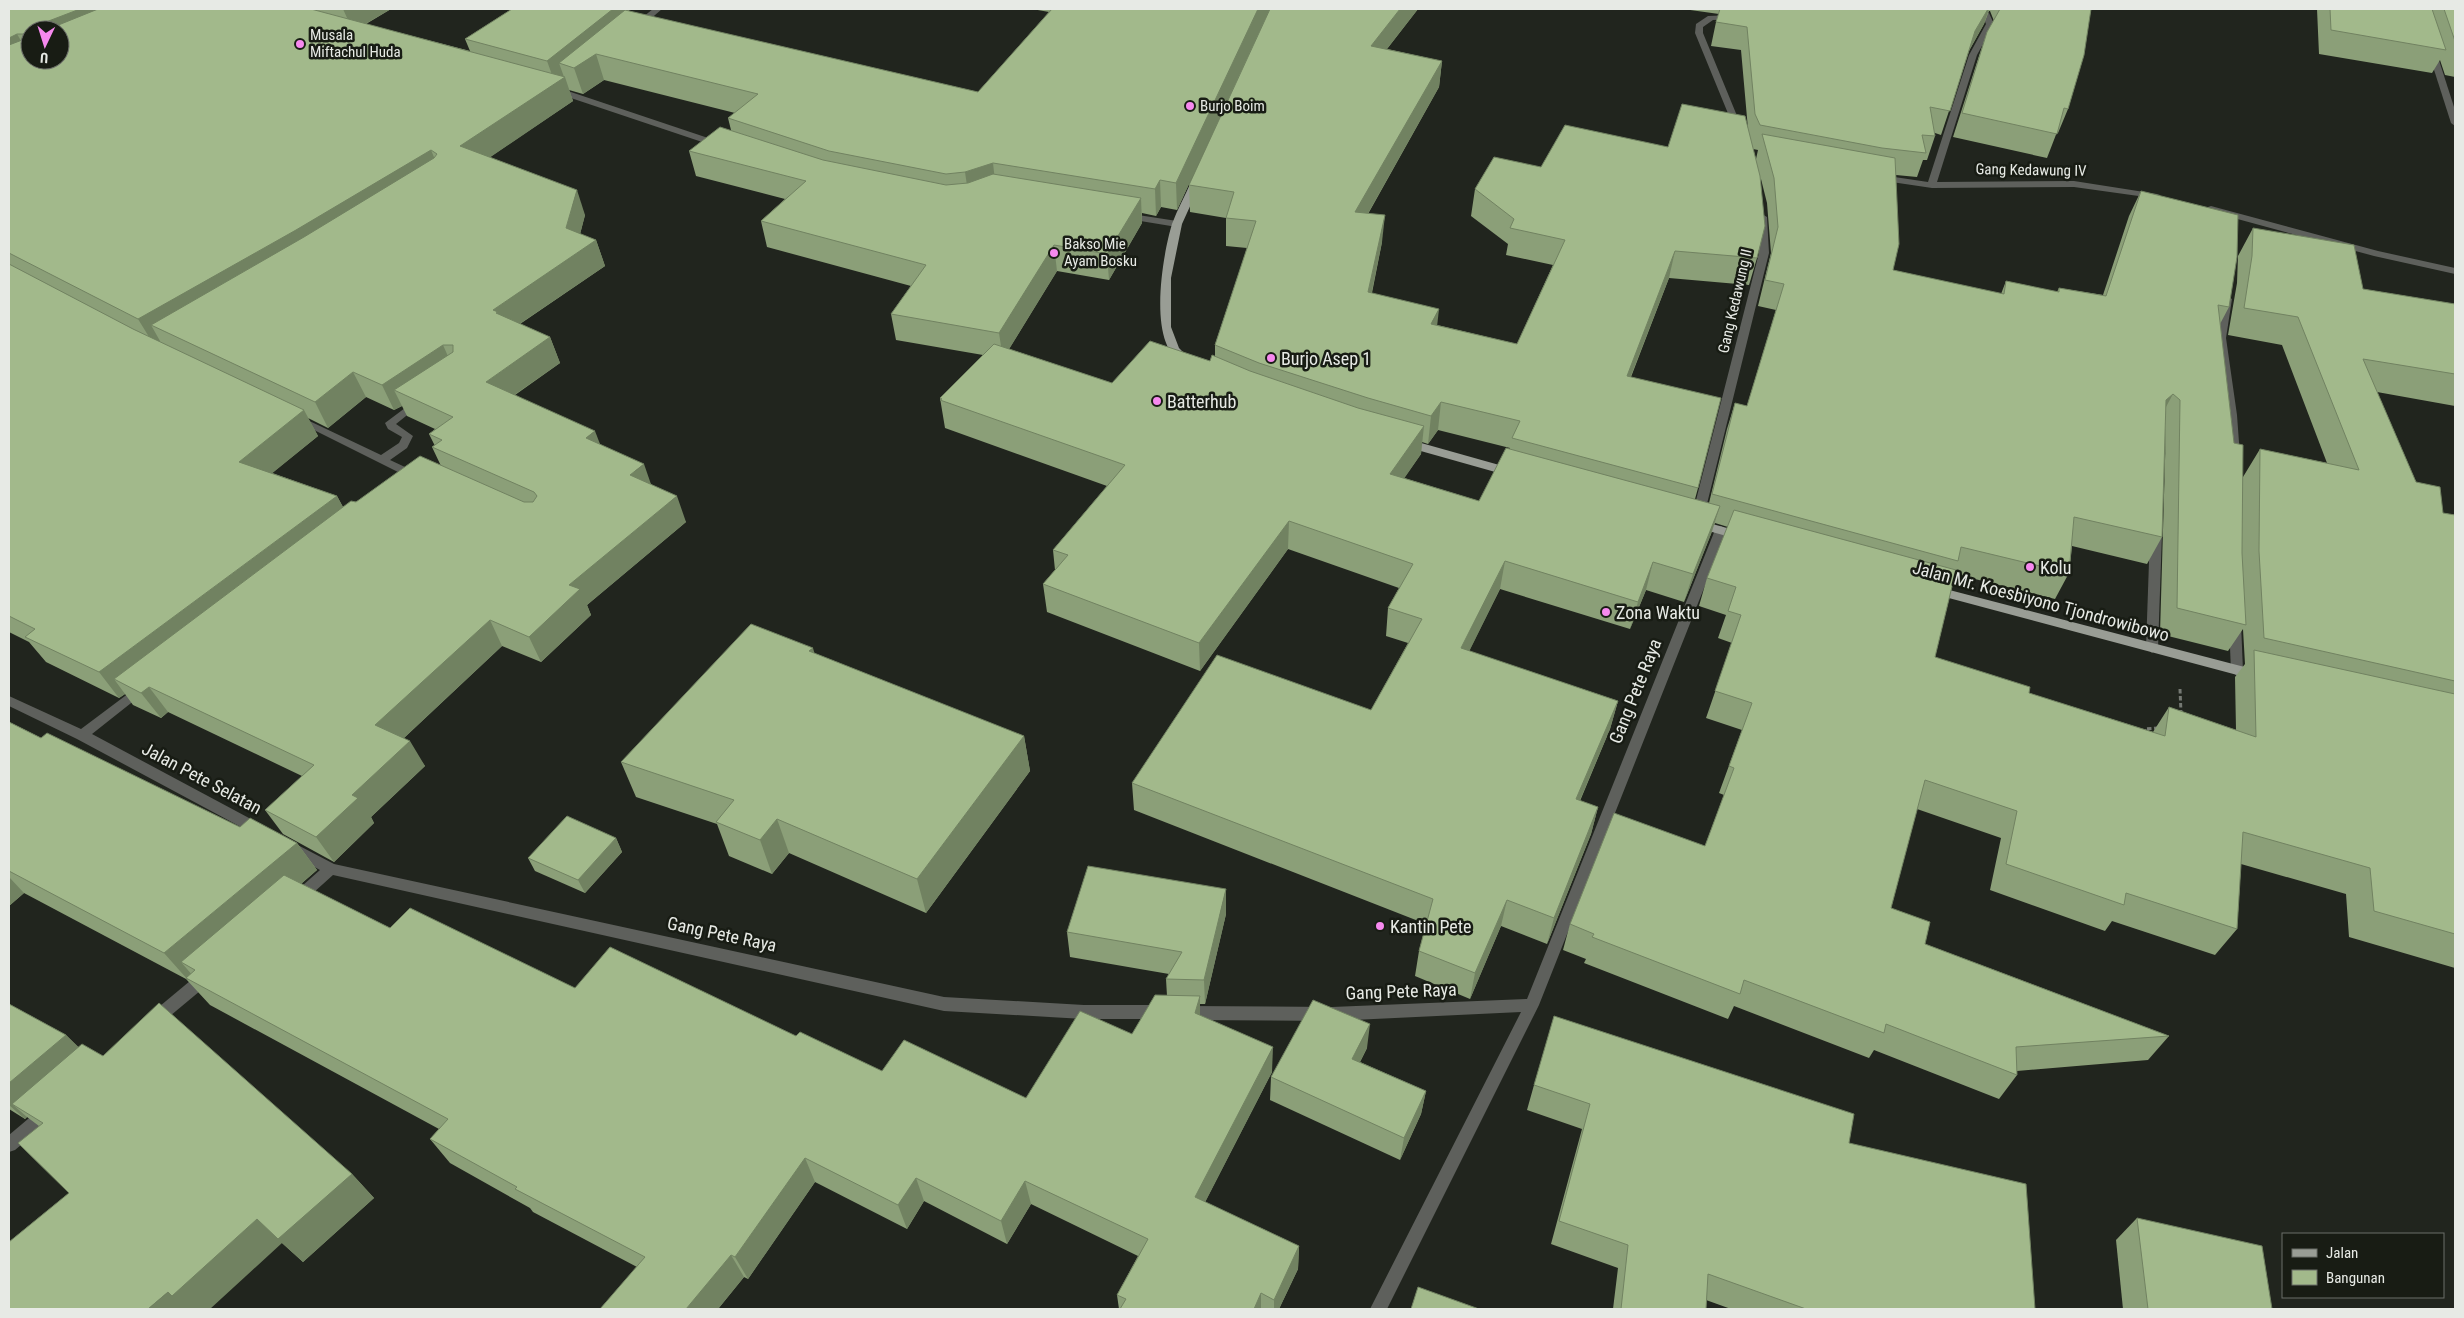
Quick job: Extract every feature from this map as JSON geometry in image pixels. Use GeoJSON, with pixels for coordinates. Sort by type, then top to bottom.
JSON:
{"type":"FeatureCollection","features":[{"type":"Feature","properties":{"kind":"main road"},"geometry":{"type":"LineString","coordinates":[[1194,366],[1174,349],[1166,327],[1166,278],[1177,224],[1202,170]]}},
{"type":"Feature","properties":{"kind":"main road"},"geometry":{"type":"LineString","coordinates":[[1399,441],[1524,476]]}},
{"type":"Feature","properties":{"kind":"main road"},"geometry":{"type":"LineString","coordinates":[[1692,522],[1750,539]]}},
{"type":"Feature","properties":{"kind":"main road","name":"Jalan Mr. Koesbiyono Tjondrowibowo"},"geometry":{"type":"LineString","coordinates":[[1922,587],[2265,677]]}},
{"type":"Feature","properties":{"kind":"street"},"geometry":{"type":"LineString","coordinates":[[627,34],[658,9]]}},
{"type":"Feature","properties":{"kind":"street"},"geometry":{"type":"LineString","coordinates":[[1932,185],[1973,55],[1990,24],[1986,15],[1970,9]]}},
{"type":"Feature","properties":{"kind":"street"},"geometry":{"type":"LineString","coordinates":[[1740,18],[1711,18],[1699,26],[1699,33],[1740,135]]}},
{"type":"Feature","properties":{"kind":"street"},"geometry":{"type":"LineString","coordinates":[[2428,42],[2455,123]]}},
{"type":"Feature","properties":{"kind":"street"},"geometry":{"type":"LineString","coordinates":[[566,84],[554,89],[728,148]]}},
{"type":"Feature","properties":{"kind":"street","name":"Gang Kedawung IV"},"geometry":{"type":"LineString","coordinates":[[1874,177],[1932,185],[2074,184],[2128,191],[2166,199]]}},
{"type":"Feature","properties":{"kind":"street","name":"Gang Kedawung II"},"geometry":{"type":"LineString","coordinates":[[1692,522],[1764,253],[1760,203]]}},
{"type":"Feature","properties":{"kind":"street"},"geometry":{"type":"LineString","coordinates":[[2204,208],[2233,219],[2455,271]]}},
{"type":"Feature","properties":{"kind":"street"},"geometry":{"type":"LineString","coordinates":[[1113,214],[1177,224]]}},
{"type":"Feature","properties":{"kind":"street"},"geometry":{"type":"LineString","coordinates":[[2228,292],[2221,338],[2232,415],[2235,471]]}},
{"type":"Feature","properties":{"kind":"street"},"geometry":{"type":"LineString","coordinates":[[383,459],[407,440],[408,436],[392,427],[390,423],[392,419],[430,394]]}},
{"type":"Feature","properties":{"kind":"street"},"geometry":{"type":"LineString","coordinates":[[286,414],[383,459],[419,480]]}},
{"type":"Feature","properties":{"kind":"street"},"geometry":{"type":"LineString","coordinates":[[2152,648],[2156,523]]}},
{"type":"Feature","properties":{"kind":"street","name":"Gang Pete Raya"},"geometry":{"type":"LineString","coordinates":[[1378,1309],[1532,1006],[1721,530]]}},
{"type":"Feature","properties":{"kind":"street"},"geometry":{"type":"LineString","coordinates":[[2235,616],[2237,670]]}},
{"type":"Feature","properties":{"kind":"street"},"geometry":{"type":"LineString","coordinates":[[82,734],[152,681]]}},
{"type":"Feature","properties":{"kind":"street","name":"Jalan Pete Selatan"},"geometry":{"type":"LineString","coordinates":[[9,701],[82,734],[331,869]]}},
{"type":"Feature","properties":{"kind":"street"},"geometry":{"type":"LineString","coordinates":[[286,907],[331,869]]}},
{"type":"Feature","properties":{"kind":"street","name":"Gang Pete Raya"},"geometry":{"type":"LineString","coordinates":[[331,869],[944,1004],[1084,1012],[1322,1014],[1532,1006]]}},
{"type":"Feature","properties":{"kind":"street"},"geometry":{"type":"LineString","coordinates":[[144,1030],[219,965]]}},
{"type":"Feature","properties":{"kind":"street"},"geometry":{"type":"LineString","coordinates":[[9,1146],[61,1100]]}},
{"type":"Feature","properties":{"kind":"path"},"geometry":{"type":"LineString","coordinates":[[2180,656],[2180,716]]}},
{"type":"Feature","properties":{"kind":"path"},"geometry":{"type":"LineString","coordinates":[[2144,738],[2145,729],[2168,728]]}},
{"type":"Feature","properties":{"kind":"building"},"geometry":{"type":"Polygon","coordinates":[[[9,9],[80,9],[51,20],[20,20],[20,34],[9,38],[9,9]]]}},
{"type":"Feature","properties":{"kind":"building"},"geometry":{"type":"Polygon","coordinates":[[[98,9],[311,9],[565,77],[460,146],[577,190],[566,228],[596,240],[493,310],[550,337],[486,382],[595,431],[586,438],[644,464],[630,475],[677,496],[569,585],[580,589],[529,637],[490,620],[375,725],[410,741],[352,795],[358,798],[316,837],[265,810],[314,765],[149,687],[141,693],[114,679],[351,501],[356,502],[420,456],[524,502],[533,502],[537,496],[534,492],[432,447],[442,440],[429,434],[453,417],[394,390],[453,352],[453,345],[443,345],[382,385],[353,372],[315,402],[151,325],[304,237],[434,158],[437,154],[431,150],[296,230],[138,319],[9,253],[9,45],[20,41],[20,70],[70,70],[70,20],[98,9]]]}},
{"type":"Feature","properties":{"kind":"building"},"geometry":{"type":"Polygon","coordinates":[[[512,9],[613,9],[547,61],[465,39],[512,9]]]}},
{"type":"Feature","properties":{"kind":"building"},"geometry":{"type":"Polygon","coordinates":[[[1052,9],[1258,9],[1176,183],[1160,180],[1155,189],[993,163],[965,172],[946,174],[829,151],[728,118],[758,94],[596,54],[574,68],[559,63],[625,10],[978,92],[1052,9]]]}},
{"type":"Feature","properties":{"kind":"building"},"geometry":{"type":"Polygon","coordinates":[[[1270,9],[1400,9],[1371,46],[1442,61],[1355,212],[1385,215],[1368,292],[1439,309],[1431,324],[1517,344],[1565,240],[1510,228],[1514,219],[1475,189],[1494,157],[1541,167],[1565,125],[1668,147],[1682,104],[1745,116],[1760,176],[1765,226],[1757,258],[1675,251],[1627,376],[1721,398],[1698,488],[1512,438],[1520,421],[1441,402],[1431,416],[1259,363],[1215,345],[1256,221],[1226,218],[1234,192],[1189,185],[1270,9]]]}},
{"type":"Feature","properties":{"kind":"building"},"geometry":{"type":"Polygon","coordinates":[[[1720,9],[1988,9],[1975,31],[1950,111],[1930,107],[1935,136],[1922,135],[1926,153],[1882,148],[1760,125],[1755,114],[1747,27],[1716,22],[1720,9]]]}},
{"type":"Feature","properties":{"kind":"building"},"geometry":{"type":"Polygon","coordinates":[[[2000,9],[2091,9],[2084,55],[2068,109],[2064,108],[2057,134],[1962,113],[1987,32],[2000,9]]]}},
{"type":"Feature","properties":{"kind":"building"},"geometry":{"type":"Polygon","coordinates":[[[2330,9],[2432,9],[2446,50],[2331,30],[2330,9]]]}},
{"type":"Feature","properties":{"kind":"building"},"geometry":{"type":"Polygon","coordinates":[[[2444,9],[2455,9],[2455,41],[2444,9]]]}},
{"type":"Feature","properties":{"kind":"building"},"geometry":{"type":"Polygon","coordinates":[[[720,127],[823,160],[946,185],[968,183],[993,174],[1141,198],[1107,254],[1054,245],[999,333],[891,314],[926,265],[761,221],[806,181],[689,151],[720,127]]]}},
{"type":"Feature","properties":{"kind":"building"},"geometry":{"type":"Polygon","coordinates":[[[1762,134],[1895,158],[1899,244],[1893,270],[2004,294],[2006,281],[2059,292],[2059,288],[2106,296],[2141,191],[2238,215],[2237,257],[2229,307],[2218,305],[2234,443],[2243,445],[2242,553],[2246,625],[2177,608],[2180,400],[2173,394],[2166,400],[2162,537],[2074,517],[2069,573],[1961,547],[1958,561],[1712,494],[1735,403],[1747,406],[1784,284],[1765,280],[1778,227],[1774,178],[1762,134]]]}},
{"type":"Feature","properties":{"kind":"building"},"geometry":{"type":"Polygon","coordinates":[[[2253,228],[2354,245],[2363,289],[2455,304],[2455,374],[2363,359],[2416,482],[2440,487],[2443,513],[2455,515],[2455,681],[2264,638],[2259,551],[2260,449],[2359,470],[2298,317],[2244,308],[2252,256],[2253,228]]]}},
{"type":"Feature","properties":{"kind":"building"},"geometry":{"type":"Polygon","coordinates":[[[9,264],[133,329],[304,410],[239,462],[337,496],[99,672],[25,637],[35,629],[9,616],[9,264]]]}},
{"type":"Feature","properties":{"kind":"building"},"geometry":{"type":"Polygon","coordinates":[[[1150,341],[1210,361],[1212,355],[1250,371],[1358,408],[1424,426],[1390,474],[1479,501],[1506,448],[1720,506],[1693,574],[1653,562],[1638,602],[1505,561],[1461,648],[1618,701],[1576,799],[1598,807],[1554,918],[1507,900],[1475,973],[1419,951],[1433,899],[1132,783],[1217,655],[1371,710],[1422,619],[1388,608],[1413,564],[1289,521],[1199,643],[1043,584],[1068,555],[1053,550],[1125,465],[940,400],[942,399],[940,398],[994,344],[1112,383],[1150,341]]]}},
{"type":"Feature","properties":{"kind":"building"},"geometry":{"type":"Polygon","coordinates":[[[1734,510],[1956,570],[1935,657],[2030,687],[2029,693],[2165,736],[2169,707],[2256,737],[2254,650],[2455,694],[2455,934],[2374,911],[2370,868],[2243,832],[2237,929],[2126,893],[2124,905],[2006,864],[2017,811],[1925,780],[1891,908],[1930,922],[1925,944],[2169,1036],[2016,1047],[2017,1075],[1886,1024],[1884,1033],[1744,980],[1740,994],[1592,937],[1594,934],[1570,924],[1614,813],[1705,846],[1734,768],[1729,766],[1752,703],[1715,691],[1741,615],[1728,611],[1736,587],[1707,578],[1734,510]]]}},
{"type":"Feature","properties":{"kind":"building"},"geometry":{"type":"Polygon","coordinates":[[[751,624],[813,648],[809,651],[1024,736],[917,879],[777,819],[760,840],[716,822],[734,800],[621,762],[751,624]]]}},
{"type":"Feature","properties":{"kind":"building"},"geometry":{"type":"Polygon","coordinates":[[[9,722],[41,738],[47,733],[240,827],[250,818],[297,843],[164,953],[9,871],[9,722]]]}},
{"type":"Feature","properties":{"kind":"building"},"geometry":{"type":"Polygon","coordinates":[[[567,816],[616,838],[578,880],[528,858],[567,816]]]}},
{"type":"Feature","properties":{"kind":"building"},"geometry":{"type":"Polygon","coordinates":[[[1088,866],[1226,889],[1204,980],[1166,979],[1182,952],[1067,932],[1088,866]]]}},
{"type":"Feature","properties":{"kind":"building"},"geometry":{"type":"Polygon","coordinates":[[[284,875],[390,928],[410,908],[575,988],[610,947],[796,1036],[800,1032],[882,1071],[904,1040],[1026,1098],[1080,1011],[1132,1034],[1155,995],[1200,996],[1195,1013],[1273,1047],[1195,1197],[1299,1246],[1274,1300],[1261,1293],[1254,1309],[1120,1309],[1126,1299],[1117,1295],[1148,1239],[1025,1181],[1001,1221],[916,1178],[898,1205],[805,1158],[735,1257],[731,1255],[686,1309],[600,1309],[645,1257],[515,1189],[517,1187],[430,1139],[448,1119],[186,978],[195,970],[181,962],[284,875]]]}},
{"type":"Feature","properties":{"kind":"building"},"geometry":{"type":"Polygon","coordinates":[[[1313,1000],[1370,1024],[1352,1059],[1426,1091],[1404,1138],[1271,1077],[1313,1000]]]}},
{"type":"Feature","properties":{"kind":"building"},"geometry":{"type":"Polygon","coordinates":[[[159,1003],[352,1174],[278,1239],[257,1219],[172,1296],[168,1292],[148,1309],[9,1309],[9,1242],[69,1193],[18,1143],[43,1123],[12,1104],[82,1044],[103,1056],[159,1003]]]}},
{"type":"Feature","properties":{"kind":"building"},"geometry":{"type":"Polygon","coordinates":[[[9,1004],[66,1035],[9,1083],[9,1004]]]}},
{"type":"Feature","properties":{"kind":"building"},"geometry":{"type":"Polygon","coordinates":[[[1554,1016],[1854,1114],[1849,1143],[2026,1184],[2035,1309],[1806,1309],[1708,1274],[1706,1309],[1621,1309],[1628,1245],[1559,1221],[1590,1104],[1534,1085],[1554,1016]]]}},
{"type":"Feature","properties":{"kind":"building"},"geometry":{"type":"Polygon","coordinates":[[[2137,1218],[2262,1246],[2272,1309],[2148,1309],[2137,1218]]]}},
{"type":"Feature","properties":{"kind":"building"},"geometry":{"type":"Polygon","coordinates":[[[1418,1287],[1479,1309],[1411,1309],[1418,1287]]]}},
{"type":"Feature","properties":{"kind":"place","name":"Musala Miftachul Huda"},"geometry":{"type":"Point","coordinates":[300,44]}},
{"type":"Feature","properties":{"kind":"place","name":"Burjo Boim"},"geometry":{"type":"Point","coordinates":[1190,106]}},
{"type":"Feature","properties":{"kind":"place","name":"Bakso Mie Ayam Bosku"},"geometry":{"type":"Point","coordinates":[1054,253]}},
{"type":"Feature","properties":{"kind":"place","name":"Burjo Asep 1"},"geometry":{"type":"Point","coordinates":[1271,358]}},
{"type":"Feature","properties":{"kind":"place","name":"Batterhub"},"geometry":{"type":"Point","coordinates":[1157,401]}},
{"type":"Feature","properties":{"kind":"place","name":"Kolu"},"geometry":{"type":"Point","coordinates":[2030,567]}},
{"type":"Feature","properties":{"kind":"place","name":"Zona Waktu"},"geometry":{"type":"Point","coordinates":[1606,612]}},
{"type":"Feature","properties":{"kind":"place","name":"Kantin Pete"},"geometry":{"type":"Point","coordinates":[1380,926]}}]}
